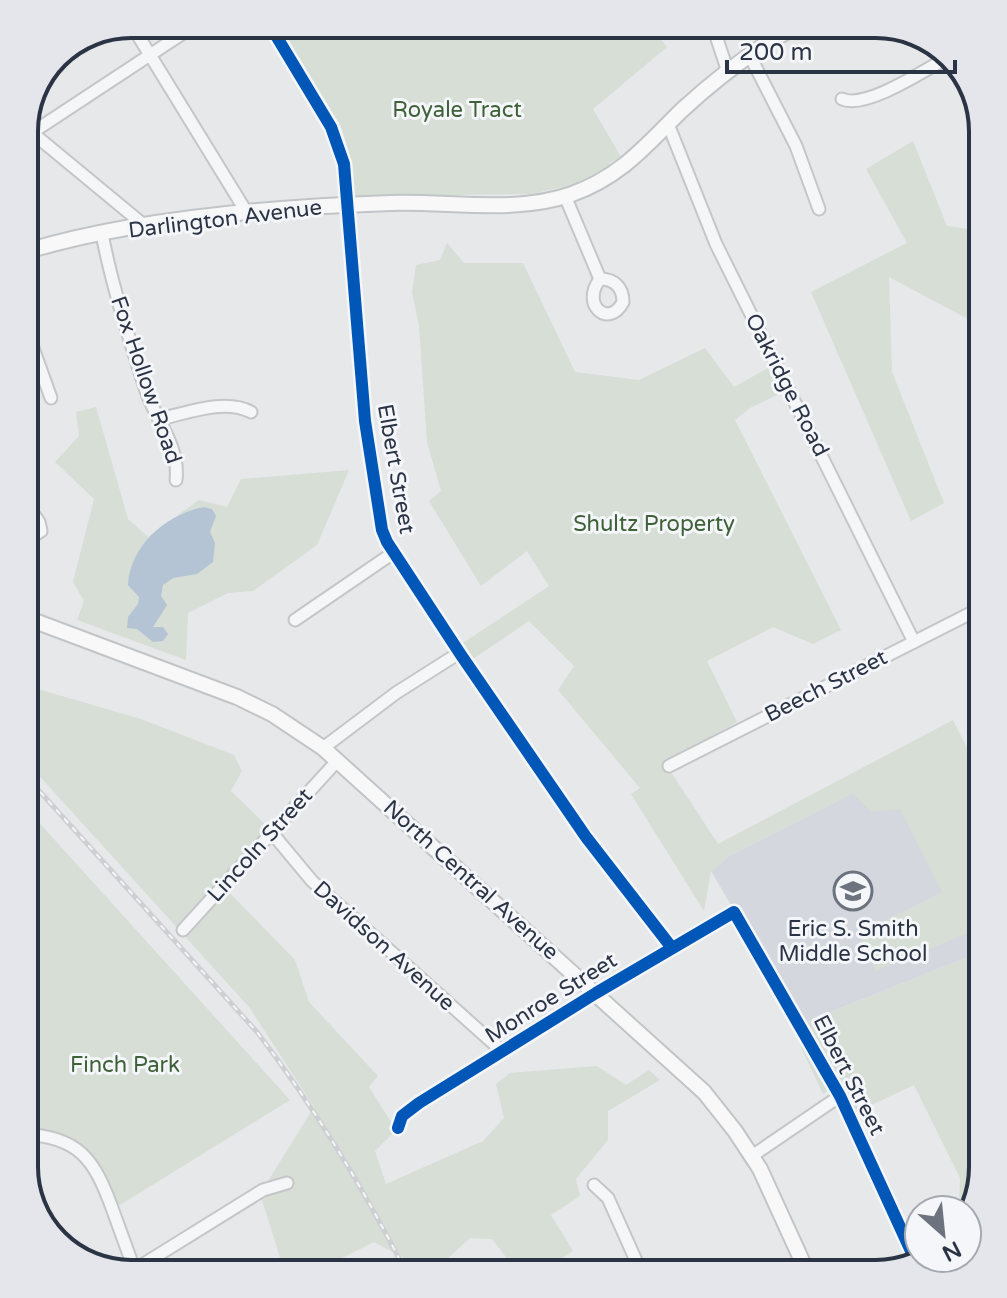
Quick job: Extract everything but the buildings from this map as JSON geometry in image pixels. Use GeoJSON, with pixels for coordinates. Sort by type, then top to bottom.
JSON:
{"type":"FeatureCollection","features":[{"type":"Feature","properties":{"kind":"main road","name":"Darlington Avenue"},"geometry":{"type":"LineString","coordinates":[[38,249],[145,226],[247,213],[407,203],[526,204],[565,196],[594,185],[620,169],[728,72],[778,38]]}},
{"type":"Feature","properties":{"kind":"main road","name":"North Central Avenue"},"geometry":{"type":"LineString","coordinates":[[38,622],[237,697],[272,714],[323,748],[704,1092],[752,1156],[801,1260]]}},
{"type":"Feature","properties":{"kind":"street"},"geometry":{"type":"LineString","coordinates":[[140,38],[247,213]]}},
{"type":"Feature","properties":{"kind":"street"},"geometry":{"type":"LineString","coordinates":[[38,122],[176,38]]}},
{"type":"Feature","properties":{"kind":"street","name":"Elbert Street"},"geometry":{"type":"LineString","coordinates":[[277,38],[337,139],[344,164],[365,421],[382,530],[393,553],[459,653],[586,837],[672,948]]}},
{"type":"Feature","properties":{"kind":"street"},"geometry":{"type":"LineString","coordinates":[[717,38],[728,72]]}},
{"type":"Feature","properties":{"kind":"street"},"geometry":{"type":"LineString","coordinates":[[750,56],[794,142],[819,209]]}},
{"type":"Feature","properties":{"kind":"street"},"geometry":{"type":"LineString","coordinates":[[842,99],[849,102],[868,99],[938,62]]}},
{"type":"Feature","properties":{"kind":"street","name":"Oakridge Road"},"geometry":{"type":"LineString","coordinates":[[668,124],[716,244],[914,642]]}},
{"type":"Feature","properties":{"kind":"street"},"geometry":{"type":"LineString","coordinates":[[38,138],[145,226]]}},
{"type":"Feature","properties":{"kind":"street"},"geometry":{"type":"LineString","coordinates":[[565,196],[600,279]]}},
{"type":"Feature","properties":{"kind":"street","name":"Fox Hollow Road"},"geometry":{"type":"LineString","coordinates":[[102,234],[110,274],[145,388],[175,454],[176,480]]}},
{"type":"Feature","properties":{"kind":"street"},"geometry":{"type":"LineString","coordinates":[[38,367],[51,398]]}},
{"type":"Feature","properties":{"kind":"street"},"geometry":{"type":"LineString","coordinates":[[160,419],[230,406],[251,412]]}},
{"type":"Feature","properties":{"kind":"street"},"geometry":{"type":"LineString","coordinates":[[295,620],[393,553]]}},
{"type":"Feature","properties":{"kind":"street","name":"Beech Street"},"geometry":{"type":"LineString","coordinates":[[669,766],[969,614]]}},
{"type":"Feature","properties":{"kind":"street"},"geometry":{"type":"LineString","coordinates":[[323,748],[396,693],[459,653]]}},
{"type":"Feature","properties":{"kind":"street","name":"Lincoln Street"},"geometry":{"type":"LineString","coordinates":[[183,930],[337,761]]}},
{"type":"Feature","properties":{"kind":"street","name":"Davidson Avenue"},"geometry":{"type":"LineString","coordinates":[[272,833],[312,881],[503,1052]]}},
{"type":"Feature","properties":{"kind":"street","name":"Elbert Street"},"geometry":{"type":"LineString","coordinates":[[734,912],[840,1096],[903,1234]]}},
{"type":"Feature","properties":{"kind":"street","name":"Monroe Street"},"geometry":{"type":"LineString","coordinates":[[398,1128],[402,1116],[419,1103],[734,912]]}},
{"type":"Feature","properties":{"kind":"street"},"geometry":{"type":"LineString","coordinates":[[752,1156],[840,1096]]}},
{"type":"Feature","properties":{"kind":"street"},"geometry":{"type":"LineString","coordinates":[[38,1136],[59,1139],[89,1159],[101,1179],[131,1260]]}},
{"type":"Feature","properties":{"kind":"street"},"geometry":{"type":"LineString","coordinates":[[154,1260],[263,1190],[287,1183]]}},
{"type":"Feature","properties":{"kind":"street"},"geometry":{"type":"LineString","coordinates":[[594,1185],[608,1198],[633,1260]]}},
{"type":"Feature","properties":{"kind":"shaded area","name":"Eric S. Smith Middle School"},"geometry":{"type":"Polygon","coordinates":[[[969,776],[969,957],[801,1024],[711,871],[728,857],[853,793],[899,809],[969,776]]]}},
{"type":"Feature","properties":{"kind":"green space","name":"Royale Tract"},"geometry":{"type":"Polygon","coordinates":[[[286,38],[660,38],[667,47],[593,109],[621,157],[572,185],[531,194],[351,196],[349,152],[341,126],[286,38]]]}},
{"type":"Feature","properties":{"kind":"green space"},"geometry":{"type":"Polygon","coordinates":[[[913,141],[947,226],[969,229],[969,320],[889,277],[892,372],[944,503],[911,521],[811,292],[907,243],[866,169],[913,141]]]}},
{"type":"Feature","properties":{"kind":"green space","name":"Shultz Property"},"geometry":{"type":"Polygon","coordinates":[[[447,243],[464,263],[523,263],[575,372],[639,380],[705,348],[734,387],[768,368],[781,393],[750,408],[735,420],[841,630],[813,644],[773,627],[707,661],[737,722],[665,763],[718,844],[953,720],[969,752],[969,933],[876,971],[858,934],[942,892],[900,809],[871,812],[853,793],[728,857],[711,871],[704,911],[631,794],[640,788],[558,690],[574,666],[529,621],[473,659],[463,643],[549,586],[527,551],[481,586],[429,501],[441,491],[427,442],[419,326],[412,292],[416,265],[440,260],[447,243]]]}},
{"type":"Feature","properties":{"kind":"green space"},"geometry":{"type":"Polygon","coordinates":[[[96,407],[128,519],[148,537],[199,500],[227,507],[241,479],[349,470],[317,545],[253,591],[228,593],[188,613],[186,660],[77,620],[84,601],[73,582],[94,499],[55,462],[79,436],[76,412],[96,407]]]}},
{"type":"Feature","properties":{"kind":"green space"},"geometry":{"type":"Polygon","coordinates":[[[38,689],[141,719],[234,755],[242,771],[231,791],[266,825],[265,843],[225,888],[295,960],[309,1002],[378,1076],[369,1087],[396,1130],[375,1151],[386,1184],[483,1141],[504,1118],[496,1084],[510,1073],[597,1066],[626,1085],[649,1070],[660,1080],[608,1111],[608,1140],[576,1179],[580,1196],[551,1215],[573,1251],[560,1260],[508,1260],[492,1239],[470,1238],[448,1260],[407,1260],[374,1242],[338,1260],[276,1260],[280,1257],[260,1194],[314,1107],[249,1007],[38,774],[38,689]]]}},
{"type":"Feature","properties":{"kind":"green space","name":"Finch Park"},"geometry":{"type":"Polygon","coordinates":[[[38,821],[290,1100],[115,1208],[101,1176],[63,1142],[38,1139],[38,821]]]}},
{"type":"Feature","properties":{"kind":"green space"},"geometry":{"type":"Polygon","coordinates":[[[969,957],[969,1167],[965,1194],[960,1194],[960,1178],[914,1085],[846,1117],[831,1089],[823,1094],[801,1047],[808,1043],[799,1025],[969,957]]]}},
{"type":"Feature","properties":{"kind":"water"},"geometry":{"type":"Polygon","coordinates":[[[204,507],[212,509],[216,516],[210,532],[215,543],[213,562],[197,574],[173,578],[163,585],[161,596],[167,605],[153,627],[163,627],[168,634],[163,641],[153,642],[137,629],[127,628],[128,617],[138,604],[139,597],[128,585],[130,570],[143,545],[164,524],[204,507]]]}},
{"type":"Feature","properties":{"kind":"railway"},"geometry":{"type":"LineString","coordinates":[[38,790],[257,1032],[338,1150],[400,1260]]}},
{"type":"Feature","properties":{"kind":"cycle path"},"geometry":{"type":"LineString","coordinates":[[277,38],[331,127],[344,164],[365,421],[382,530],[387,542],[586,837],[672,948]]}},
{"type":"Feature","properties":{"kind":"cycle path"},"geometry":{"type":"LineString","coordinates":[[398,1128],[402,1116],[419,1103],[734,912],[840,1096],[903,1234]]}},
{"type":"Feature","properties":{"kind":"place","name":"Eric S. Smith Middle School"},"geometry":{"type":"Point","coordinates":[853,891]}}]}
